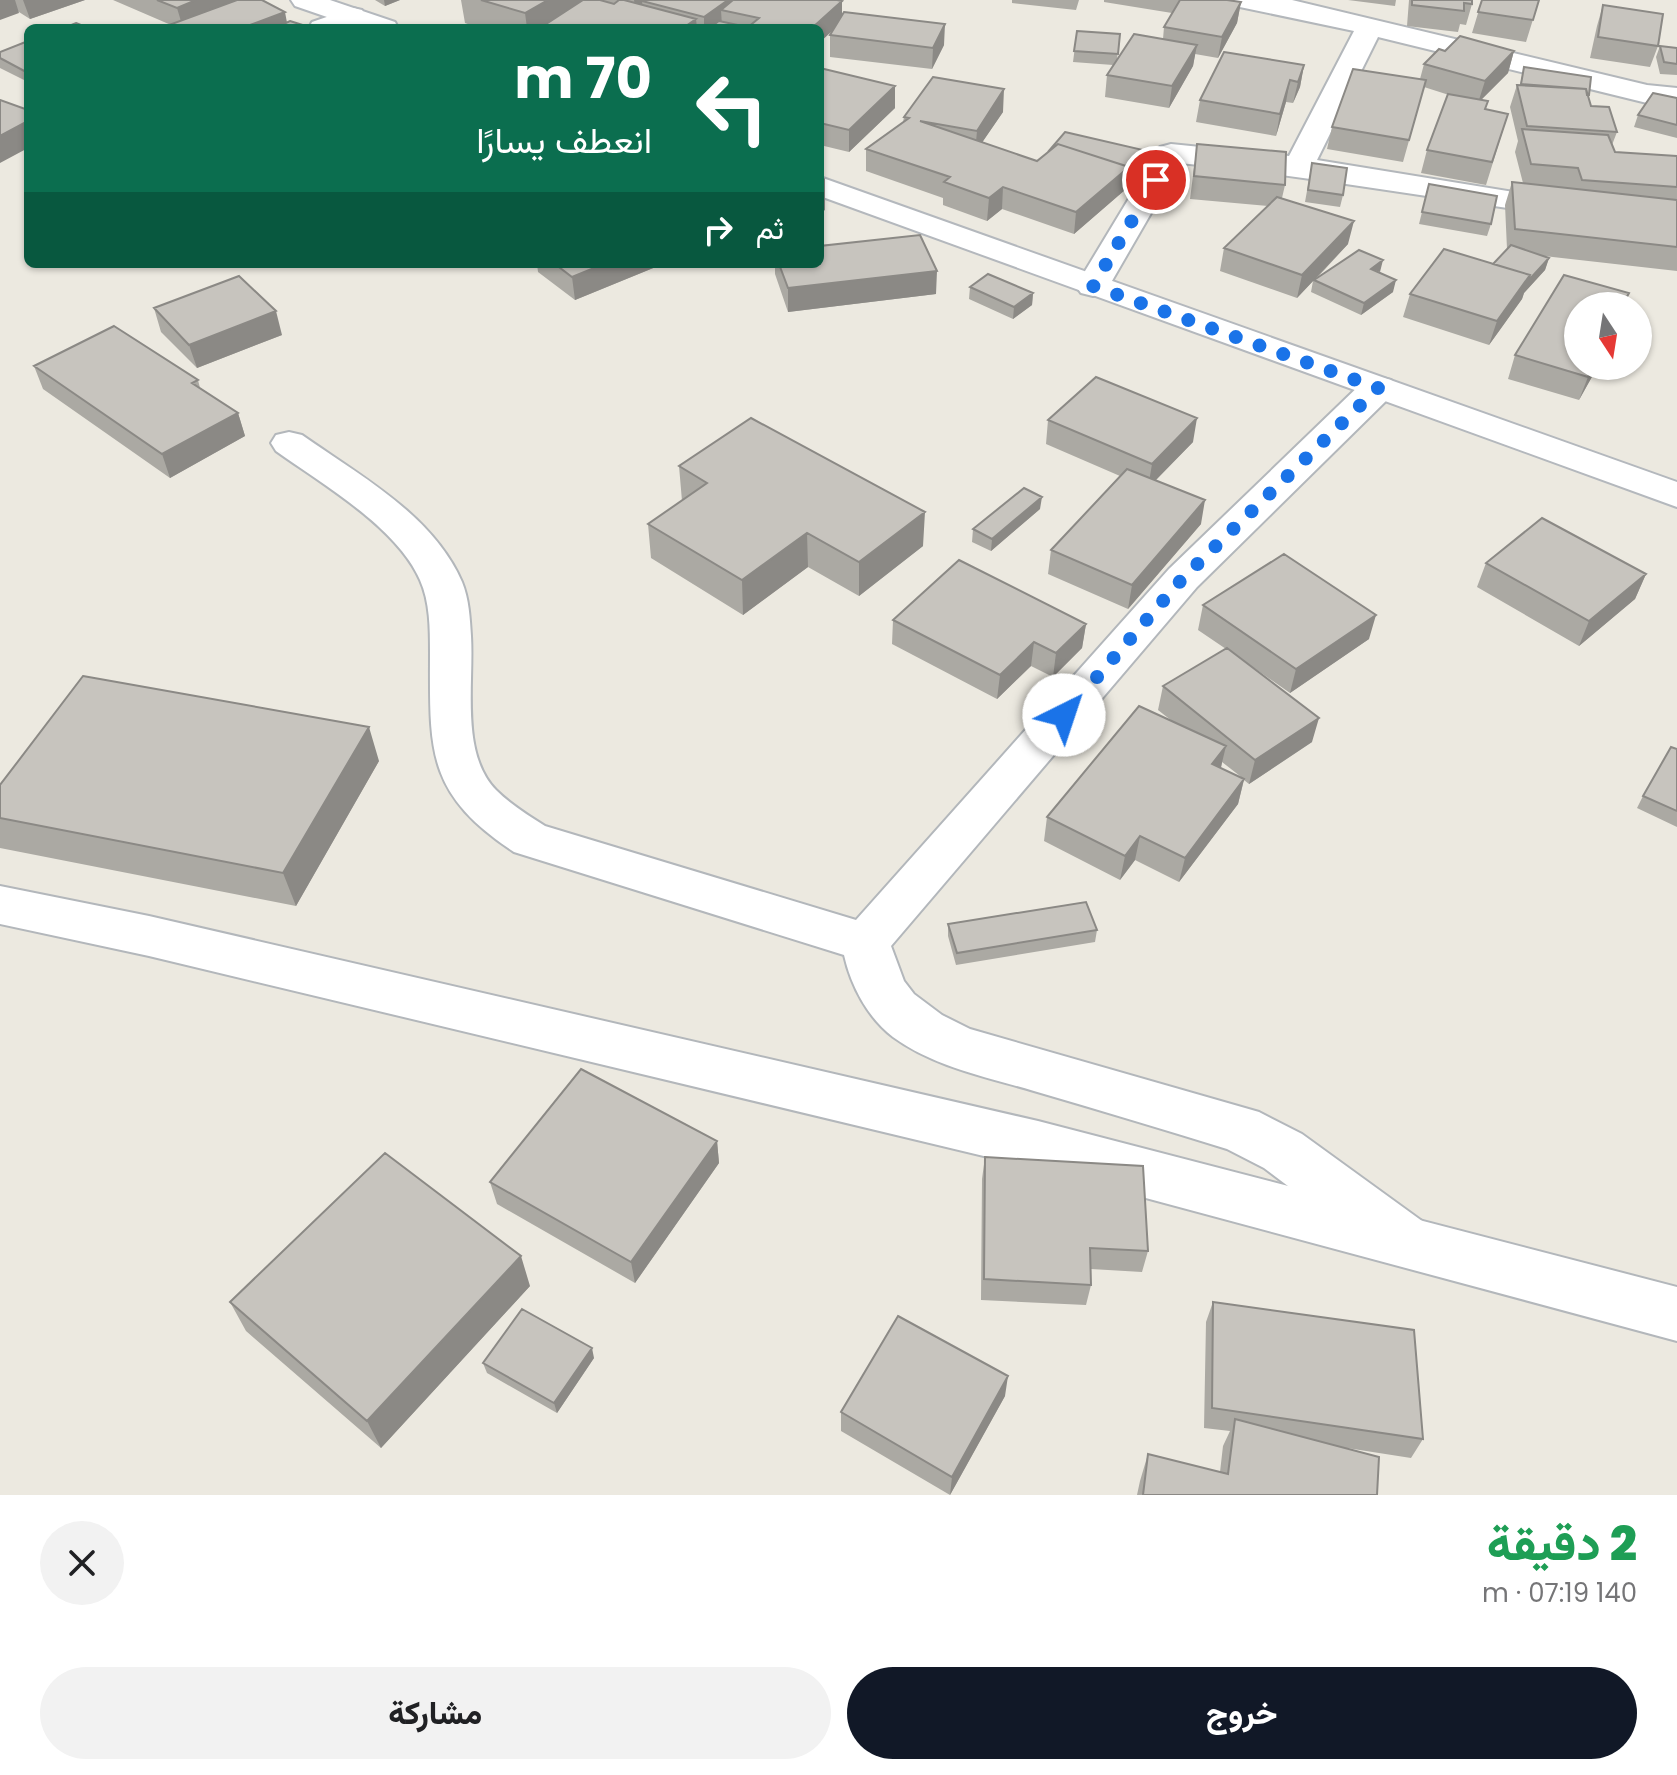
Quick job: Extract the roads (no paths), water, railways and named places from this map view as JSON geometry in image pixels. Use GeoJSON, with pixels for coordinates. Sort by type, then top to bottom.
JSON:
{"type":"FeatureCollection","features":[{"type":"Feature","properties":{"kind":"street"},"geometry":{"type":"LineString","coordinates":[[304,0],[374,24]]}},
{"type":"Feature","properties":{"kind":"street"},"geometry":{"type":"LineString","coordinates":[[1244,0],[1281,3],[1647,94],[1677,97]]}},
{"type":"Feature","properties":{"kind":"street"},"geometry":{"type":"LineString","coordinates":[[332,24],[353,16]]}},
{"type":"Feature","properties":{"kind":"street"},"geometry":{"type":"LineString","coordinates":[[1299,166],[1369,27]]}},
{"type":"Feature","properties":{"kind":"street"},"geometry":{"type":"LineString","coordinates":[[1093,286],[1171,153],[1299,166],[1563,209],[1677,222]]}},
{"type":"Feature","properties":{"kind":"street"},"geometry":{"type":"LineString","coordinates":[[824,187],[1677,495]]}},
{"type":"Feature","properties":{"kind":"street"},"geometry":{"type":"LineString","coordinates":[[866,942],[1183,578],[1378,388]]}},
{"type":"Feature","properties":{"kind":"street"},"geometry":{"type":"LineString","coordinates":[[289,443],[393,521],[422,549],[441,580],[450,617],[456,762],[465,785],[481,806],[503,824],[530,839],[866,942]]}},
{"type":"Feature","properties":{"kind":"street"},"geometry":{"type":"LineString","coordinates":[[0,905],[149,936],[1038,1145],[1677,1314]]}},
{"type":"Feature","properties":{"kind":"street"},"geometry":{"type":"LineString","coordinates":[[866,942],[871,968],[883,993],[903,1017],[929,1035],[961,1048],[1240,1129],[1283,1151],[1407,1243]]}}]}
